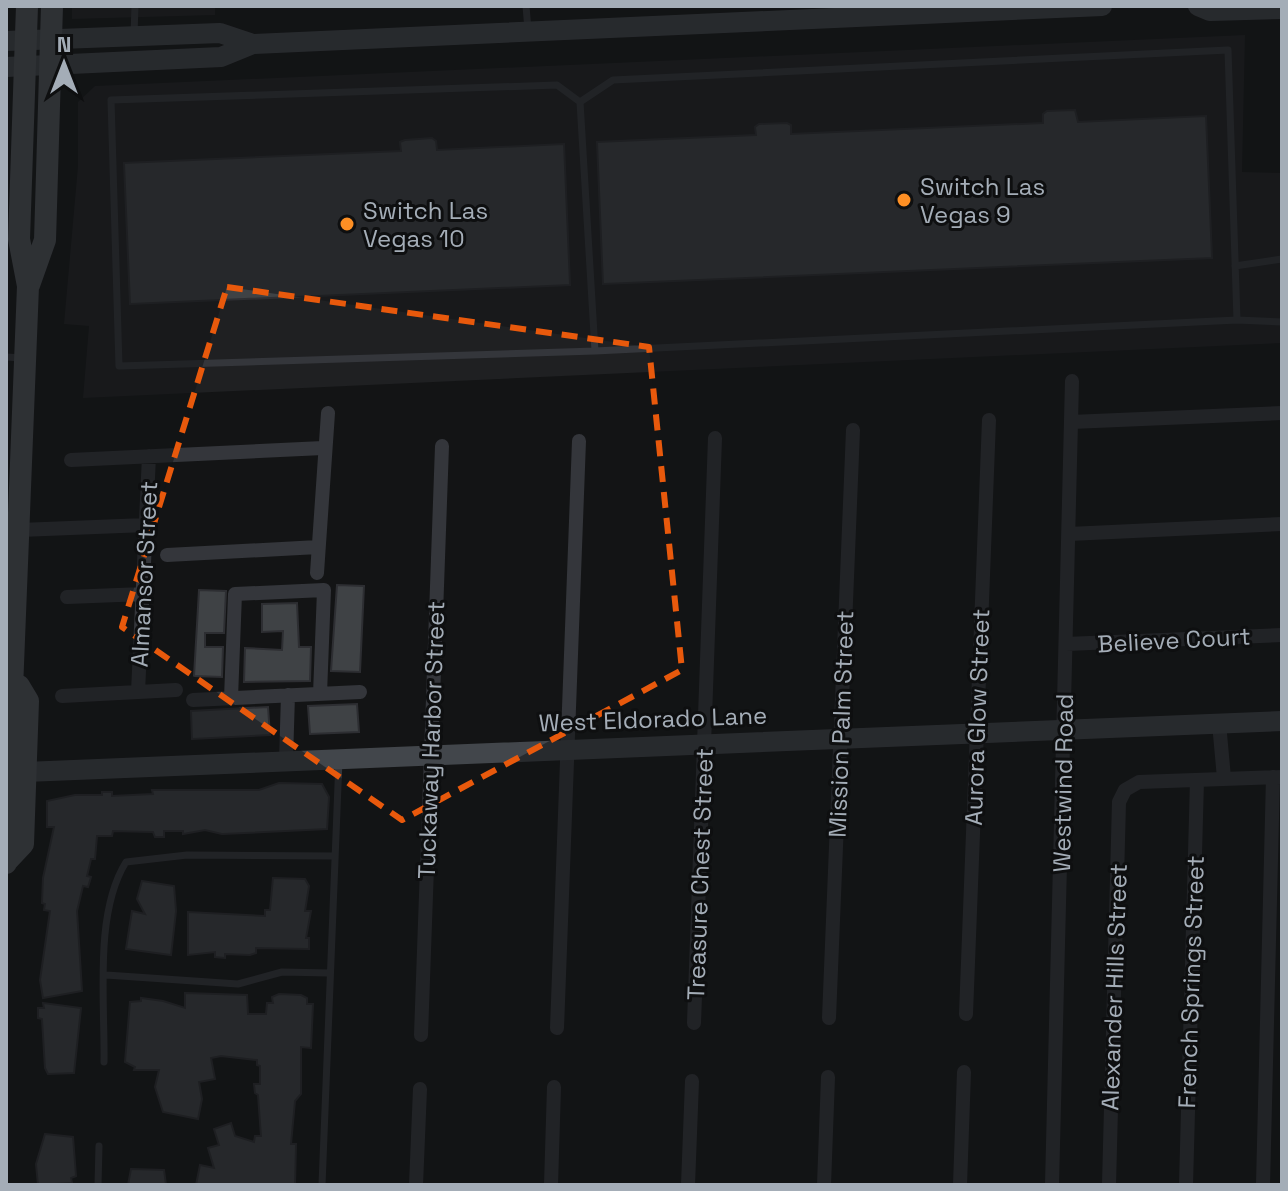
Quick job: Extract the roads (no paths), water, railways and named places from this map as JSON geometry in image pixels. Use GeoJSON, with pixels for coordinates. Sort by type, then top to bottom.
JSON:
{"type":"FeatureCollection","features":[{"type":"Feature","properties":{"kind":"main road"},"geometry":{"type":"LineString","coordinates":[[27,6],[16,41],[13,177],[19,239],[28,286]]}},
{"type":"Feature","properties":{"kind":"main road"},"geometry":{"type":"LineString","coordinates":[[6,863],[23,844],[16,774],[28,701],[10,686],[20,530],[16,357],[28,286],[45,240],[52,6]]}},
{"type":"Feature","properties":{"kind":"main road"},"geometry":{"type":"LineString","coordinates":[[15,67],[221,57],[253,44],[528,32],[766,14],[1102,6]]}},
{"type":"Feature","properties":{"kind":"main road"},"geometry":{"type":"LineString","coordinates":[[1198,6],[1210,11],[1282,9]]}},
{"type":"Feature","properties":{"kind":"main road"},"geometry":{"type":"LineString","coordinates":[[16,41],[220,33],[253,44]]}},
{"type":"Feature","properties":{"kind":"main road","name":"West Eldorado Lane"},"geometry":{"type":"LineString","coordinates":[[16,774],[568,748],[1282,721]]}},
{"type":"Feature","properties":{"kind":"street","name":"Westwind Road"},"geometry":{"type":"LineString","coordinates":[[1052,1185],[1072,381]]}},
{"type":"Feature","properties":{"kind":"street"},"geometry":{"type":"LineString","coordinates":[[317,573],[323,448],[328,413]]}},
{"type":"Feature","properties":{"kind":"street"},"geometry":{"type":"LineString","coordinates":[[1071,422],[1282,413]]}},
{"type":"Feature","properties":{"kind":"street","name":"Aurora Glow Street"},"geometry":{"type":"LineString","coordinates":[[966,1014],[989,420]]}},
{"type":"Feature","properties":{"kind":"street","name":"Mission Palm Street"},"geometry":{"type":"LineString","coordinates":[[829,1018],[853,430]]}},
{"type":"Feature","properties":{"kind":"street","name":"Treasure Chest Street"},"geometry":{"type":"LineString","coordinates":[[694,1023],[715,438]]}},
{"type":"Feature","properties":{"kind":"street"},"geometry":{"type":"LineString","coordinates":[[557,1028],[579,441]]}},
{"type":"Feature","properties":{"kind":"street","name":"Tuckaway Harbor Street"},"geometry":{"type":"LineString","coordinates":[[421,1035],[442,446]]}},
{"type":"Feature","properties":{"kind":"street"},"geometry":{"type":"LineString","coordinates":[[71,460],[323,448]]}},
{"type":"Feature","properties":{"kind":"street","name":"Almansor Street"},"geometry":{"type":"LineString","coordinates":[[138,692],[149,456]]}},
{"type":"Feature","properties":{"kind":"street"},"geometry":{"type":"LineString","coordinates":[[1069,534],[1282,524]]}},
{"type":"Feature","properties":{"kind":"street"},"geometry":{"type":"LineString","coordinates":[[20,530],[146,525]]}},
{"type":"Feature","properties":{"kind":"street"},"geometry":{"type":"LineString","coordinates":[[167,555],[318,547]]}},
{"type":"Feature","properties":{"kind":"street"},"geometry":{"type":"LineString","coordinates":[[231,698],[235,594],[324,590],[320,694]]}},
{"type":"Feature","properties":{"kind":"street"},"geometry":{"type":"LineString","coordinates":[[67,597],[144,594]]}},
{"type":"Feature","properties":{"kind":"street","name":"Believe Court"},"geometry":{"type":"LineString","coordinates":[[1066,644],[1282,635]]}},
{"type":"Feature","properties":{"kind":"street"},"geometry":{"type":"LineString","coordinates":[[62,696],[176,690]]}},
{"type":"Feature","properties":{"kind":"street"},"geometry":{"type":"LineString","coordinates":[[193,700],[360,692]]}},
{"type":"Feature","properties":{"kind":"street"},"geometry":{"type":"LineString","coordinates":[[286,760],[288,695]]}},
{"type":"Feature","properties":{"kind":"street"},"geometry":{"type":"LineString","coordinates":[[1219,723],[1224,778]]}},
{"type":"Feature","properties":{"kind":"street"},"geometry":{"type":"LineString","coordinates":[[1197,780],[1278,777],[1263,1185]]}},
{"type":"Feature","properties":{"kind":"street","name":"Alexander Hills Street"},"geometry":{"type":"LineString","coordinates":[[1109,1185],[1119,802],[1125,790],[1139,782],[1197,780]]}},
{"type":"Feature","properties":{"kind":"street","name":"French Springs Street"},"geometry":{"type":"LineString","coordinates":[[1186,1185],[1197,780]]}},
{"type":"Feature","properties":{"kind":"street"},"geometry":{"type":"LineString","coordinates":[[960,1185],[964,1072]]}},
{"type":"Feature","properties":{"kind":"street"},"geometry":{"type":"LineString","coordinates":[[824,1185],[828,1077]]}},
{"type":"Feature","properties":{"kind":"street"},"geometry":{"type":"LineString","coordinates":[[688,1185],[692,1081]]}},
{"type":"Feature","properties":{"kind":"street"},"geometry":{"type":"LineString","coordinates":[[551,1185],[554,1087]]}},
{"type":"Feature","properties":{"kind":"street"},"geometry":{"type":"LineString","coordinates":[[416,1185],[420,1089]]}},
{"type":"Feature","properties":{"kind":"lane"},"geometry":{"type":"LineString","coordinates":[[134,36],[135,6]]}},
{"type":"Feature","properties":{"kind":"lane"},"geometry":{"type":"LineString","coordinates":[[526,6],[528,32]]}},
{"type":"Feature","properties":{"kind":"lane"},"geometry":{"type":"LineString","coordinates":[[580,102],[613,80],[1228,50],[1237,320]]}},
{"type":"Feature","properties":{"kind":"lane"},"geometry":{"type":"LineString","coordinates":[[580,102],[557,85],[111,100],[119,366],[595,351],[1237,320],[1282,322]]}},
{"type":"Feature","properties":{"kind":"lane"},"geometry":{"type":"LineString","coordinates":[[580,102],[595,351]]}},
{"type":"Feature","properties":{"kind":"lane"},"geometry":{"type":"LineString","coordinates":[[1235,266],[1282,259]]}},
{"type":"Feature","properties":{"kind":"lane"},"geometry":{"type":"LineString","coordinates":[[322,1185],[339,758]]}},
{"type":"Feature","properties":{"kind":"lane"},"geometry":{"type":"LineString","coordinates":[[104,1062],[104,932],[114,880],[126,862],[187,855],[335,856]]}},
{"type":"Feature","properties":{"kind":"lane"},"geometry":{"type":"LineString","coordinates":[[106,975],[238,984],[282,972],[329,973]]}},
{"type":"Feature","properties":{"kind":"lane"},"geometry":{"type":"LineString","coordinates":[[98,1185],[99,1146]]}},
{"type":"Feature","properties":{"kind":"place","name":"Switch Las Vegas 9"},"geometry":{"type":"Point","coordinates":[904,200]}},
{"type":"Feature","properties":{"kind":"place","name":"Switch Las Vegas 10"},"geometry":{"type":"Point","coordinates":[347,224]}}]}
